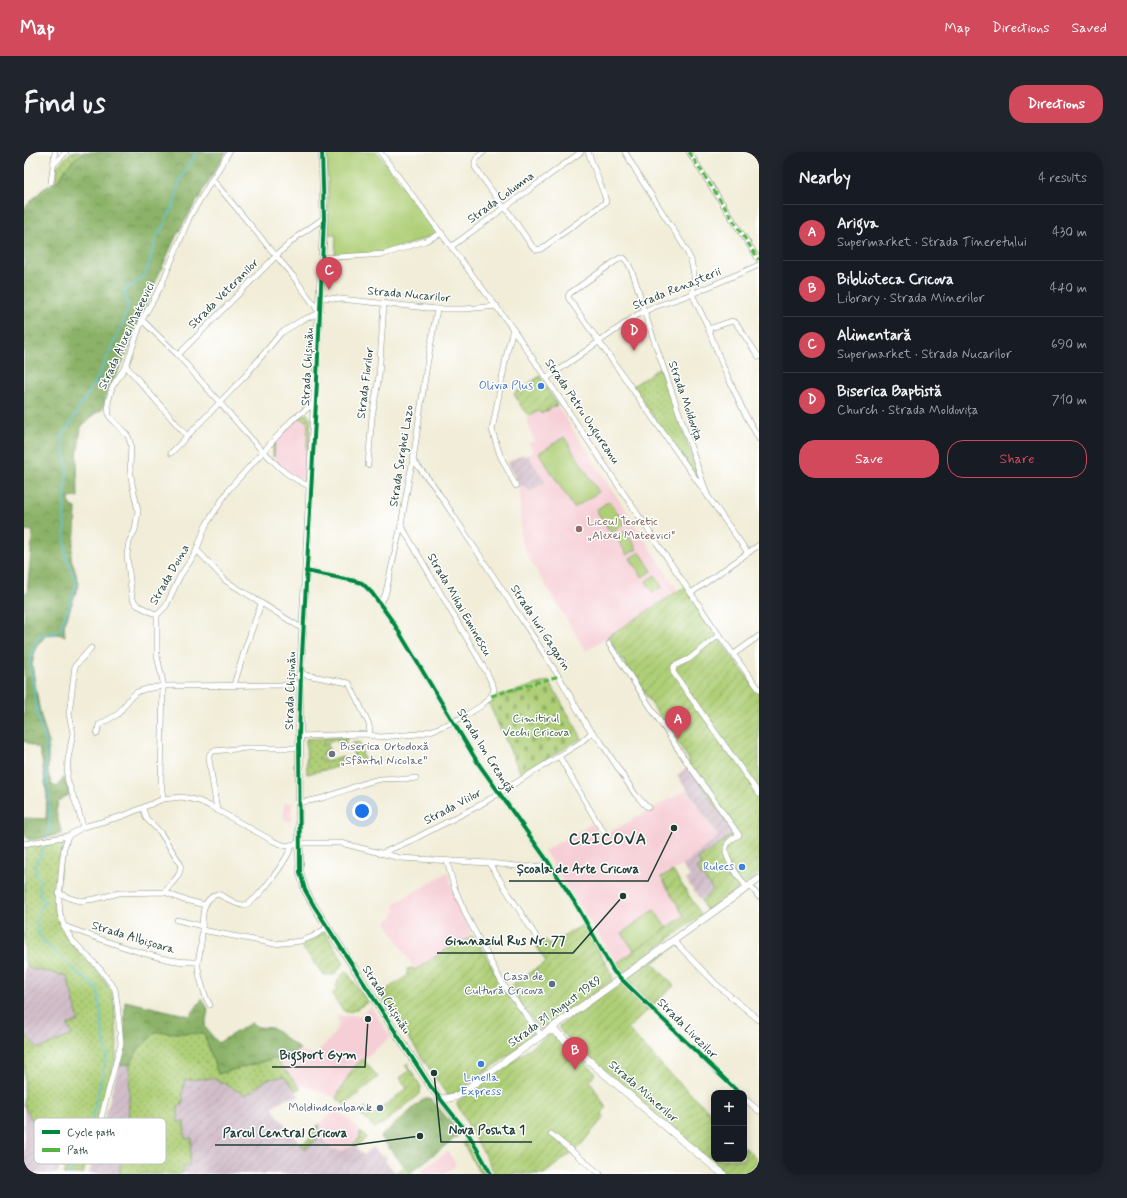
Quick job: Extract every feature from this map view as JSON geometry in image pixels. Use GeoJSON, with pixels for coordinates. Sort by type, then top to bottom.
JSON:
{"type":"FeatureCollection","features":[{"type":"Feature","properties":{"kind":"street"},"geometry":{"type":"LineString","coordinates":[[51,182],[55,152]]}},
{"type":"Feature","properties":{"kind":"street"},"geometry":{"type":"LineString","coordinates":[[54,165],[66,152]]}},
{"type":"Feature","properties":{"kind":"street","name":"Strada Alexei Mateevici"},"geometry":{"type":"LineString","coordinates":[[157,615],[145,610],[133,602],[130,592],[127,566],[128,547],[135,530],[138,511],[131,476],[131,445],[128,436],[109,416],[108,409],[112,387],[126,366],[142,320],[159,291],[190,216],[229,152]]}},
{"type":"Feature","properties":{"kind":"street","name":"Strada Chișinău"},"geometry":{"type":"LineString","coordinates":[[322,152],[324,218],[321,296],[300,683],[299,802],[295,844],[302,883],[305,890],[412,1058],[440,1098],[469,1135],[492,1174]]}},
{"type":"Feature","properties":{"kind":"street","name":"Strada Petru Ungureanu"},"geometry":{"type":"LineString","coordinates":[[380,152],[513,328],[719,635],[759,689]]}},
{"type":"Feature","properties":{"kind":"street"},"geometry":{"type":"LineString","coordinates":[[484,152],[476,158],[475,166],[532,246],[537,250],[606,202],[606,198],[588,152]]}},
{"type":"Feature","properties":{"kind":"street","name":"Strada Columna"},"geometry":{"type":"LineString","coordinates":[[452,246],[581,152]]}},
{"type":"Feature","properties":{"kind":"street"},"geometry":{"type":"LineString","coordinates":[[625,152],[686,250],[693,267],[694,283],[692,294],[744,412],[759,439]]}},
{"type":"Feature","properties":{"kind":"street"},"geometry":{"type":"LineString","coordinates":[[688,152],[759,260]]}},
{"type":"Feature","properties":{"kind":"street"},"geometry":{"type":"LineString","coordinates":[[172,453],[220,404],[281,333],[302,320],[320,314],[277,256],[212,179]]}},
{"type":"Feature","properties":{"kind":"street","name":"Strada Veteranilor"},"geometry":{"type":"LineString","coordinates":[[178,355],[298,236],[324,218]]}},
{"type":"Feature","properties":{"kind":"street"},"geometry":{"type":"LineString","coordinates":[[322,258],[385,254],[424,241],[442,233]]}},
{"type":"Feature","properties":{"kind":"street","name":"Strada Moldovița"},"geometry":{"type":"LineString","coordinates":[[708,497],[636,284],[627,261],[624,258],[620,258],[570,293],[568,296],[570,301],[598,342],[708,497],[748,553]]}},
{"type":"Feature","properties":{"kind":"street","name":"Strada Renașterii"},"geometry":{"type":"LineString","coordinates":[[547,378],[644,311],[692,294],[759,265]]}},
{"type":"Feature","properties":{"kind":"street","name":"Strada Nucarilor"},"geometry":{"type":"LineString","coordinates":[[321,296],[437,309],[466,309],[496,306]]}},
{"type":"Feature","properties":{"kind":"street","name":"Strada Florilor"},"geometry":{"type":"LineString","coordinates":[[368,466],[372,417],[379,376],[384,303]]}},
{"type":"Feature","properties":{"kind":"street","name":"Strada Serghei Lazo"},"geometry":{"type":"LineString","coordinates":[[379,602],[385,596],[401,525],[437,309]]}},
{"type":"Feature","properties":{"kind":"street"},"geometry":{"type":"LineString","coordinates":[[142,320],[178,355],[262,452],[270,457],[280,468],[296,480],[311,487]]}},
{"type":"Feature","properties":{"kind":"street"},"geometry":{"type":"LineString","coordinates":[[708,329],[732,321],[736,323],[759,357]]}},
{"type":"Feature","properties":{"kind":"street"},"geometry":{"type":"LineString","coordinates":[[513,328],[492,430],[500,455],[516,486]]}},
{"type":"Feature","properties":{"kind":"street"},"geometry":{"type":"LineString","coordinates":[[126,366],[187,436]]}},
{"type":"Feature","properties":{"kind":"street","name":"Strada Doina"},"geometry":{"type":"LineString","coordinates":[[162,799],[163,686],[157,656],[157,615],[166,606],[180,576],[197,550],[206,525],[229,489],[292,420],[316,402]]}},
{"type":"Feature","properties":{"kind":"street","name":"Strada Iuri Gagarin"},"geometry":{"type":"LineString","coordinates":[[413,460],[434,486],[533,635],[562,680],[592,732],[601,742],[636,794],[646,806],[649,807]]}},
{"type":"Feature","properties":{"kind":"street","name":"Strada Mihai Eminescu"},"geometry":{"type":"LineString","coordinates":[[401,525],[487,673],[494,688],[491,696],[481,706],[454,722]]}},
{"type":"Feature","properties":{"kind":"street"},"geometry":{"type":"LineString","coordinates":[[691,593],[759,545]]}},
{"type":"Feature","properties":{"kind":"street"},"geometry":{"type":"LineString","coordinates":[[197,550],[226,581],[303,629]]}},
{"type":"Feature","properties":{"kind":"street","name":"Strada Ion Creangă"},"geometry":{"type":"LineString","coordinates":[[306,571],[362,583],[379,602],[401,635],[478,763],[498,794],[549,863],[577,906],[614,972],[621,978]]}},
{"type":"Feature","properties":{"kind":"street"},"geometry":{"type":"LineString","coordinates":[[234,685],[261,604]]}},
{"type":"Feature","properties":{"kind":"street"},"geometry":{"type":"LineString","coordinates":[[719,635],[689,659],[674,666],[673,672],[759,794]]}},
{"type":"Feature","properties":{"kind":"street"},"geometry":{"type":"LineString","coordinates":[[734,654],[759,636]]}},
{"type":"Feature","properties":{"kind":"street"},"geometry":{"type":"LineString","coordinates":[[609,644],[738,835],[731,839],[727,845],[726,854],[729,862],[748,887],[759,897]]}},
{"type":"Feature","properties":{"kind":"street"},"geometry":{"type":"LineString","coordinates":[[83,827],[67,778],[68,759],[73,733],[69,714],[74,666],[90,648]]}},
{"type":"Feature","properties":{"kind":"street"},"geometry":{"type":"LineString","coordinates":[[301,674],[348,683],[369,724],[370,735]]}},
{"type":"Feature","properties":{"kind":"street"},"geometry":{"type":"LineString","coordinates":[[97,734],[99,726],[118,714],[131,697],[137,692],[163,686],[290,685],[300,683]]}},
{"type":"Feature","properties":{"kind":"street"},"geometry":{"type":"LineString","coordinates":[[299,736],[370,735],[380,737],[418,734],[454,722]]}},
{"type":"Feature","properties":{"kind":"street","name":"Strada Viilor"},"geometry":{"type":"LineString","coordinates":[[380,854],[433,830],[480,805],[580,743],[592,732]]}},
{"type":"Feature","properties":{"kind":"street"},"geometry":{"type":"LineString","coordinates":[[217,810],[209,758],[209,755],[213,751],[247,748],[299,748]]}},
{"type":"Feature","properties":{"kind":"street"},"geometry":{"type":"LineString","coordinates":[[559,756],[604,832]]}},
{"type":"Feature","properties":{"kind":"street"},"geometry":{"type":"LineString","coordinates":[[299,802],[321,799],[374,780],[393,777],[404,779],[416,778]]}},
{"type":"Feature","properties":{"kind":"street"},"geometry":{"type":"LineString","coordinates":[[24,844],[68,836],[83,827],[119,817],[162,799],[173,797],[190,799],[217,810],[281,845],[341,842],[380,854],[400,858],[489,863],[526,867],[540,866],[549,863]]}},
{"type":"Feature","properties":{"kind":"street"},"geometry":{"type":"LineString","coordinates":[[143,808],[146,818],[160,832],[180,863],[181,868],[179,873],[165,892]]}},
{"type":"Feature","properties":{"kind":"street"},"geometry":{"type":"LineString","coordinates":[[68,836],[64,848],[59,893],[59,908],[64,926],[72,940],[100,969],[114,989],[117,1003],[121,1043],[101,1118]]}},
{"type":"Feature","properties":{"kind":"street"},"geometry":{"type":"LineString","coordinates":[[210,1004],[206,998],[198,962],[202,915],[205,905],[217,894],[241,905],[248,904],[271,881],[295,844]]}},
{"type":"Feature","properties":{"kind":"street"},"geometry":{"type":"LineString","coordinates":[[447,861],[454,886],[467,917],[502,983],[544,1033]]}},
{"type":"Feature","properties":{"kind":"street"},"geometry":{"type":"LineString","coordinates":[[489,863],[541,944]]}},
{"type":"Feature","properties":{"kind":"street","name":"Strada 31 August 1989"},"geometry":{"type":"LineString","coordinates":[[440,1098],[451,1098],[457,1096],[759,879]]}},
{"type":"Feature","properties":{"kind":"street"},"geometry":{"type":"LineString","coordinates":[[59,893],[81,901],[119,893],[165,892],[205,905]]}},
{"type":"Feature","properties":{"kind":"street"},"geometry":{"type":"LineString","coordinates":[[177,920],[202,928],[275,944],[302,941],[314,936],[328,927]]}},
{"type":"Feature","properties":{"kind":"street","name":"Strada Albișoara"},"geometry":{"type":"LineString","coordinates":[[64,926],[109,943],[162,959],[181,962],[198,962]]}},
{"type":"Feature","properties":{"kind":"street"},"geometry":{"type":"LineString","coordinates":[[673,940],[717,985],[759,1020]]}},
{"type":"Feature","properties":{"kind":"street","name":"Strada Livezilor"},"geometry":{"type":"LineString","coordinates":[[621,978],[736,1090]]}},
{"type":"Feature","properties":{"kind":"street","name":"Strada Minerilor"},"geometry":{"type":"LineString","coordinates":[[544,1033],[554,1031],[557,1033],[685,1143],[724,1174]]}},
{"type":"Feature","properties":{"kind":"street"},"geometry":{"type":"LineString","coordinates":[[747,1101],[759,1111]]}},
{"type":"Feature","properties":{"kind":"street"},"geometry":{"type":"LineString","coordinates":[[551,1134],[600,1174]]}},
{"type":"Feature","properties":{"kind":"shaded area","name":"Liceul Teoretic „Alexei Mateevici“"},"geometry":{"type":"Polygon","coordinates":[[[557,405],[678,591],[586,651],[530,560],[521,541],[520,485],[527,488],[529,492],[545,482],[528,455],[533,451],[528,443],[534,441],[526,418],[539,411],[541,414],[557,405]]]}},
{"type":"Feature","properties":{"kind":"shaded area"},"geometry":{"type":"Polygon","coordinates":[[[300,417],[308,422],[305,478],[297,477],[283,468],[274,457],[275,443],[300,417]]]}},
{"type":"Feature","properties":{"kind":"shaded area"},"geometry":{"type":"Polygon","coordinates":[[[523,454],[524,456],[528,455],[545,482],[529,492],[527,488],[520,485],[507,463],[523,454]]]}},
{"type":"Feature","properties":{"kind":"shaded area"},"geometry":{"type":"Polygon","coordinates":[[[689,766],[734,833],[698,860],[702,865],[697,869],[713,890],[701,901],[686,880],[690,876],[682,866],[718,836],[677,775],[689,766]]]}},
{"type":"Feature","properties":{"kind":"shaded area"},"geometry":{"type":"Polygon","coordinates":[[[686,790],[718,836],[682,866],[661,877],[685,916],[617,964],[544,851],[593,823],[601,837],[686,790]]]}},
{"type":"Feature","properties":{"kind":"shaded area"},"geometry":{"type":"Polygon","coordinates":[[[284,803],[292,803],[292,821],[284,820],[284,803]]]}},
{"type":"Feature","properties":{"kind":"shaded area"},"geometry":{"type":"Polygon","coordinates":[[[448,872],[451,885],[472,936],[461,943],[459,941],[415,970],[386,922],[396,911],[394,904],[448,872]]]}},
{"type":"Feature","properties":{"kind":"shaded area"},"geometry":{"type":"Polygon","coordinates":[[[24,960],[29,968],[67,976],[79,1022],[72,1035],[38,1049],[24,1033],[24,960]]]}},
{"type":"Feature","properties":{"kind":"shaded area"},"geometry":{"type":"Polygon","coordinates":[[[371,1007],[391,1037],[355,1066],[336,1098],[302,1085],[300,1088],[279,1061],[299,1050],[316,1056],[320,1049],[332,1037],[339,1024],[337,1016],[356,1015],[358,1017],[371,1007]]]}},
{"type":"Feature","properties":{"kind":"shaded area"},"geometry":{"type":"Polygon","coordinates":[[[130,1064],[128,1118],[105,1118],[119,1066],[130,1064]]]}},
{"type":"Feature","properties":{"kind":"shaded area"},"geometry":{"type":"Polygon","coordinates":[[[284,1076],[300,1096],[296,1098],[289,1097],[273,1106],[274,1111],[305,1149],[320,1136],[332,1149],[344,1151],[353,1144],[363,1155],[373,1147],[381,1156],[384,1154],[387,1159],[385,1161],[395,1172],[393,1174],[181,1174],[185,1166],[192,1139],[185,1140],[184,1122],[178,1122],[178,1106],[183,1098],[181,1093],[184,1086],[184,1080],[213,1078],[246,1095],[266,1080],[284,1076]]]}},
{"type":"Feature","properties":{"kind":"shaded area"},"geometry":{"type":"Polygon","coordinates":[[[24,1106],[34,1123],[34,1164],[61,1164],[57,1174],[24,1174],[24,1106]]]}},
{"type":"Feature","properties":{"kind":"shaded area"},"geometry":{"type":"Polygon","coordinates":[[[336,1110],[350,1120],[360,1132],[360,1138],[344,1151],[332,1149],[320,1136],[319,1124],[336,1110]]]}},
{"type":"Feature","properties":{"kind":"shaded area"},"geometry":{"type":"Polygon","coordinates":[[[448,1152],[456,1165],[455,1166],[443,1174],[424,1174],[421,1169],[448,1152]]]}},
{"type":"Feature","properties":{"kind":"shaded area"},"geometry":{"type":"Polygon","coordinates":[[[92,1164],[121,1164],[119,1174],[89,1174],[92,1164]]]}},
{"type":"Feature","properties":{"kind":"green space"},"geometry":{"type":"Polygon","coordinates":[[[71,152],[85,152],[65,169],[55,183],[57,166],[71,152]]]}},
{"type":"Feature","properties":{"kind":"green space"},"geometry":{"type":"Polygon","coordinates":[[[85,152],[226,152],[175,238],[139,319],[126,355],[107,392],[103,409],[93,415],[81,427],[77,457],[78,497],[69,498],[70,506],[76,508],[75,533],[71,558],[79,583],[64,626],[65,636],[57,634],[46,635],[36,647],[32,665],[40,713],[48,740],[48,773],[52,785],[58,787],[63,778],[65,778],[70,794],[58,802],[56,812],[62,834],[32,840],[28,839],[24,834],[24,818],[46,819],[47,796],[39,749],[24,741],[24,593],[27,593],[33,531],[24,530],[24,208],[42,190],[60,179],[66,168],[75,158],[85,152]]]}},
{"type":"Feature","properties":{"kind":"green space"},"geometry":{"type":"Polygon","coordinates":[[[326,152],[377,152],[439,233],[388,252],[335,256],[336,235],[328,235],[326,152]]]}},
{"type":"Feature","properties":{"kind":"green space"},"geometry":{"type":"Polygon","coordinates":[[[660,367],[700,479],[699,480],[632,387],[660,367]]]}},
{"type":"Feature","properties":{"kind":"green space"},"geometry":{"type":"Polygon","coordinates":[[[540,376],[557,405],[541,414],[539,411],[529,416],[524,411],[514,394],[540,376]]]}},
{"type":"Feature","properties":{"kind":"green space"},"geometry":{"type":"Polygon","coordinates":[[[307,414],[311,419],[307,482],[305,482],[308,422],[299,417],[275,442],[274,457],[273,441],[299,416],[307,414]]]}},
{"type":"Feature","properties":{"kind":"green space"},"geometry":{"type":"Polygon","coordinates":[[[564,437],[599,492],[574,508],[539,453],[564,437]]]}},
{"type":"Feature","properties":{"kind":"green space"},"geometry":{"type":"Polygon","coordinates":[[[609,501],[625,524],[611,533],[596,510],[609,501]]]}},
{"type":"Feature","properties":{"kind":"green space"},"geometry":{"type":"Polygon","coordinates":[[[625,531],[637,549],[627,555],[616,537],[625,531]]]}},
{"type":"Feature","properties":{"kind":"green space"},"geometry":{"type":"Polygon","coordinates":[[[640,552],[652,571],[642,577],[630,558],[640,552]]]}},
{"type":"Feature","properties":{"kind":"green space"},"geometry":{"type":"Polygon","coordinates":[[[655,575],[662,587],[653,593],[646,581],[655,575]]]}},
{"type":"Feature","properties":{"kind":"green space"},"geometry":{"type":"Polygon","coordinates":[[[686,586],[718,638],[759,693],[759,874],[707,911],[701,901],[713,890],[697,869],[702,865],[698,860],[734,833],[689,766],[688,758],[607,637],[686,586]]]}},
{"type":"Feature","properties":{"kind":"green space","name":"Cimitirul Vechi Cricova"},"geometry":{"type":"Polygon","coordinates":[[[548,681],[582,738],[521,774],[488,702],[492,698],[548,681]]]}},
{"type":"Feature","properties":{"kind":"green space"},"geometry":{"type":"Polygon","coordinates":[[[347,737],[345,745],[343,744],[341,747],[343,748],[341,749],[339,748],[337,740],[323,743],[324,745],[328,744],[329,750],[323,751],[324,756],[320,757],[320,759],[324,759],[325,762],[343,757],[341,766],[307,774],[306,739],[347,737]]]}},
{"type":"Feature","properties":{"kind":"green space"},"geometry":{"type":"Polygon","coordinates":[[[360,742],[364,761],[355,763],[352,743],[360,742]]]}},
{"type":"Feature","properties":{"kind":"green space"},"geometry":{"type":"Polygon","coordinates":[[[64,838],[56,906],[67,939],[101,975],[111,991],[114,1000],[117,1042],[116,1057],[99,1118],[34,1118],[34,1123],[24,1106],[24,1033],[38,1049],[72,1035],[68,1025],[79,1021],[67,976],[29,968],[24,960],[25,845],[64,838]]]}},
{"type":"Feature","properties":{"kind":"green space"},"geometry":{"type":"Polygon","coordinates":[[[673,871],[701,914],[699,917],[622,973],[619,973],[614,965],[684,916],[661,877],[673,871]]]}},
{"type":"Feature","properties":{"kind":"green space"},"geometry":{"type":"Polygon","coordinates":[[[654,910],[667,929],[635,952],[622,933],[654,910]]]}},
{"type":"Feature","properties":{"kind":"green space"},"geometry":{"type":"Polygon","coordinates":[[[584,924],[613,977],[611,981],[544,1030],[540,1030],[509,987],[546,962],[536,945],[541,941],[546,940],[550,945],[584,924]]]}},
{"type":"Feature","properties":{"kind":"green space"},"geometry":{"type":"Polygon","coordinates":[[[323,933],[326,933],[344,963],[334,975],[324,975],[302,948],[303,945],[323,933]]]}},
{"type":"Feature","properties":{"kind":"green space"},"geometry":{"type":"Polygon","coordinates":[[[472,936],[477,940],[501,984],[537,1034],[457,1093],[447,1095],[378,992],[386,990],[408,975],[407,969],[413,968],[415,970],[460,940],[461,943],[472,936]]]}},
{"type":"Feature","properties":{"kind":"green space"},"geometry":{"type":"Polygon","coordinates":[[[673,945],[676,946],[653,963],[674,986],[653,1005],[643,997],[634,985],[629,983],[626,979],[673,945]]]}},
{"type":"Feature","properties":{"kind":"green space"},"geometry":{"type":"Polygon","coordinates":[[[346,971],[368,1002],[350,1012],[343,1010],[340,1007],[332,994],[337,990],[336,987],[339,978],[346,971]]]}},
{"type":"Feature","properties":{"kind":"green space"},"geometry":{"type":"Polygon","coordinates":[[[620,983],[623,983],[649,1009],[628,1029],[671,1075],[711,1113],[711,1161],[563,1034],[559,1026],[620,983]]]}},
{"type":"Feature","properties":{"kind":"green space"},"geometry":{"type":"Polygon","coordinates":[[[202,999],[208,1009],[205,1027],[218,1043],[251,1023],[258,1027],[272,1028],[300,1049],[279,1061],[275,1058],[218,1074],[204,1034],[156,1032],[138,1050],[130,1064],[119,1066],[124,1045],[125,1001],[190,1016],[202,999]]]}},
{"type":"Feature","properties":{"kind":"green space"},"geometry":{"type":"Polygon","coordinates":[[[156,1032],[204,1034],[218,1074],[275,1058],[300,1088],[296,1091],[284,1076],[266,1080],[246,1095],[213,1078],[184,1080],[182,1093],[183,1105],[178,1106],[178,1122],[184,1122],[185,1139],[192,1138],[189,1165],[185,1166],[181,1174],[119,1174],[121,1164],[166,1164],[166,1118],[128,1118],[130,1064],[138,1050],[156,1032]]]}},
{"type":"Feature","properties":{"kind":"green space"},"geometry":{"type":"Polygon","coordinates":[[[551,1033],[596,1073],[590,1081],[606,1108],[602,1113],[604,1117],[579,1147],[544,1174],[495,1174],[460,1110],[457,1104],[458,1101],[551,1033]]]}},
{"type":"Feature","properties":{"kind":"green space"},"geometry":{"type":"Polygon","coordinates":[[[363,1059],[378,1077],[345,1105],[336,1098],[353,1068],[363,1059]]]}},
{"type":"Feature","properties":{"kind":"green space"},"geometry":{"type":"Polygon","coordinates":[[[409,1063],[409,1067],[421,1087],[420,1094],[381,1125],[375,1128],[359,1113],[365,1107],[373,1115],[407,1088],[400,1078],[409,1071],[405,1065],[409,1063]]]}},
{"type":"Feature","properties":{"kind":"green space"},"geometry":{"type":"Polygon","coordinates":[[[425,1098],[432,1100],[460,1134],[410,1173],[380,1137],[425,1098]]]}},
{"type":"Feature","properties":{"kind":"green space"},"geometry":{"type":"Polygon","coordinates":[[[319,1124],[320,1136],[305,1149],[300,1143],[307,1141],[319,1124]]]}},
{"type":"Feature","properties":{"kind":"green space"},"geometry":{"type":"Polygon","coordinates":[[[360,1132],[366,1136],[366,1138],[356,1147],[353,1144],[360,1138],[360,1132]]]}},
{"type":"Feature","properties":{"kind":"green space"},"geometry":{"type":"Polygon","coordinates":[[[466,1140],[486,1174],[480,1174],[463,1143],[466,1140]]]}},
{"type":"Feature","properties":{"kind":"green space"},"geometry":{"type":"Polygon","coordinates":[[[747,1149],[759,1162],[759,1174],[728,1174],[712,1162],[747,1162],[747,1149]]]}},
{"type":"Feature","properties":{"kind":"green space"},"geometry":{"type":"Polygon","coordinates":[[[75,1164],[86,1164],[83,1174],[64,1174],[70,1166],[75,1164]]]}},
{"type":"Feature","properties":{"kind":"green space"},"geometry":{"type":"Polygon","coordinates":[[[405,1166],[410,1174],[395,1174],[405,1166]]]}},
{"type":"Feature","properties":{"kind":"waterway"},"geometry":{"type":"LineString","coordinates":[[47,838],[50,826],[49,794],[46,774],[46,742],[38,719],[30,665],[32,650],[37,640],[43,634],[54,633],[60,630],[77,584],[66,558],[64,510],[67,467],[62,437],[97,379],[122,325],[128,308],[124,290],[135,284],[146,273],[157,237],[176,201],[179,182],[197,152]]}},
{"type":"Feature","properties":{"kind":"waterway"},"geometry":{"type":"LineString","coordinates":[[46,842],[42,854],[36,861],[35,872],[40,881],[39,892],[45,901],[36,920],[37,928],[44,942],[98,990],[107,1056],[92,1118]]}},
{"type":"Feature","properties":{"kind":"waterway"},"geometry":{"type":"LineString","coordinates":[[69,1174],[74,1164]]}},
{"type":"Feature","properties":{"kind":"marked path"},"geometry":{"type":"LineString","coordinates":[[689,152],[759,260]]}},
{"type":"Feature","properties":{"kind":"marked path"},"geometry":{"type":"LineString","coordinates":[[491,696],[559,676]]}},
{"type":"Feature","properties":{"kind":"cycle path"},"geometry":{"type":"LineString","coordinates":[[322,152],[324,218],[299,736],[300,872],[305,890],[314,906],[431,1087],[469,1135],[491,1174]]}},
{"type":"Feature","properties":{"kind":"cycle path"},"geometry":{"type":"LineString","coordinates":[[306,571],[362,583],[372,593],[393,622],[478,763],[549,863],[577,906],[614,972],[736,1090]]}},
{"type":"Feature","properties":{"kind":"place","name":"Alimentară"},"geometry":{"type":"Point","coordinates":[329,290]}},
{"type":"Feature","properties":{"kind":"place","name":"Biserica Baptistă"},"geometry":{"type":"Point","coordinates":[634,351]}},
{"type":"Feature","properties":{"kind":"place","name":"Olivia Plus"},"geometry":{"type":"Point","coordinates":[541,386]}},
{"type":"Feature","properties":{"kind":"place","name":"Liceul Teoretic „Alexei Mateevici“"},"geometry":{"type":"Point","coordinates":[579,529]}},
{"type":"Feature","properties":{"kind":"place","name":"Arigva"},"geometry":{"type":"Point","coordinates":[678,739]}},
{"type":"Feature","properties":{"kind":"place","name":"Biserica Ortodoxă „Sfântul Nicolae”"},"geometry":{"type":"Point","coordinates":[332,754]}},
{"type":"Feature","properties":{"kind":"place","name":"Școala de Arte Cricova"},"geometry":{"type":"Point","coordinates":[674,828]}},
{"type":"Feature","properties":{"kind":"place","name":"Rulecs"},"geometry":{"type":"Point","coordinates":[742,867]}},
{"type":"Feature","properties":{"kind":"place","name":"Gimnaziul Rus Nr. 77"},"geometry":{"type":"Point","coordinates":[623,896]}},
{"type":"Feature","properties":{"kind":"place","name":"Casa de Cultură Cricova"},"geometry":{"type":"Point","coordinates":[552,984]}},
{"type":"Feature","properties":{"kind":"place","name":"Bigsport Gym"},"geometry":{"type":"Point","coordinates":[368,1019]}},
{"type":"Feature","properties":{"kind":"place","name":"Linella Express"},"geometry":{"type":"Point","coordinates":[481,1064]}},
{"type":"Feature","properties":{"kind":"place","name":"Biblioteca Cricova"},"geometry":{"type":"Point","coordinates":[575,1070]}},
{"type":"Feature","properties":{"kind":"place","name":"Nova Poshta 1"},"geometry":{"type":"Point","coordinates":[434,1073]}},
{"type":"Feature","properties":{"kind":"place","name":"Moldindconbank"},"geometry":{"type":"Point","coordinates":[380,1108]}},
{"type":"Feature","properties":{"kind":"place","name":"Parcul Central Cricova"},"geometry":{"type":"Point","coordinates":[420,1136]}},
{"type":"Feature","properties":{"kind":"district","name":"CRICOVA"},"geometry":{"type":"Point","coordinates":[608,839]}}]}
